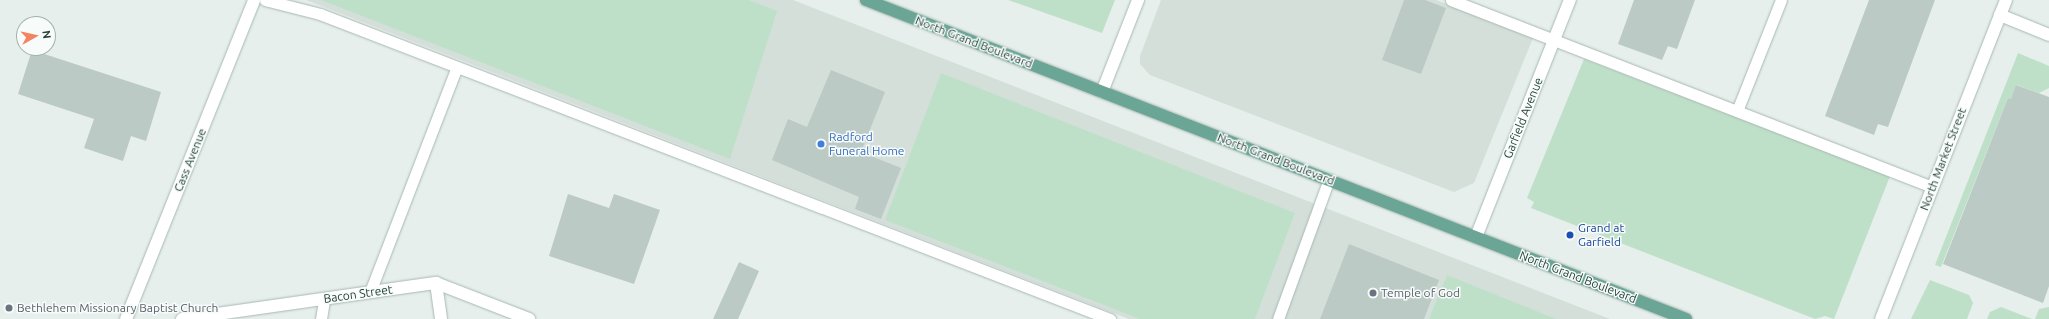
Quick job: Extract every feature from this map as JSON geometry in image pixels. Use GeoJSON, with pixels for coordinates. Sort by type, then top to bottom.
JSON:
{"type":"FeatureCollection","features":[{"type":"Feature","properties":{"kind":"main road","name":"North Grand Boulevard"},"geometry":{"type":"LineString","coordinates":[[866,0],[1686,319]]}},
{"type":"Feature","properties":{"kind":"street","name":"Cass Avenue"},"geometry":{"type":"LineString","coordinates":[[126,319],[254,0]]}},
{"type":"Feature","properties":{"kind":"street"},"geometry":{"type":"LineString","coordinates":[[1102,92],[1138,0]]}},
{"type":"Feature","properties":{"kind":"street","name":"Garfield Avenue"},"geometry":{"type":"LineString","coordinates":[[1476,237],[1570,0]]}},
{"type":"Feature","properties":{"kind":"street","name":"North Market Street"},"geometry":{"type":"LineString","coordinates":[[1881,319],[2006,0]]}},
{"type":"Feature","properties":{"kind":"street"},"geometry":{"type":"LineString","coordinates":[[2000,15],[2049,35]]}},
{"type":"Feature","properties":{"kind":"street"},"geometry":{"type":"LineString","coordinates":[[436,283],[441,319]]}},
{"type":"Feature","properties":{"kind":"street","name":"Bacon Street"},"geometry":{"type":"LineString","coordinates":[[182,319],[436,283],[529,319]]}},
{"type":"Feature","properties":{"kind":"lane"},"geometry":{"type":"LineString","coordinates":[[265,0],[306,9],[1110,319]]}},
{"type":"Feature","properties":{"kind":"lane"},"geometry":{"type":"LineString","coordinates":[[1451,0],[1932,187]]}},
{"type":"Feature","properties":{"kind":"lane"},"geometry":{"type":"LineString","coordinates":[[1737,111],[1781,0]]}},
{"type":"Feature","properties":{"kind":"lane"},"geometry":{"type":"LineString","coordinates":[[370,292],[457,67]]}},
{"type":"Feature","properties":{"kind":"lane"},"geometry":{"type":"LineString","coordinates":[[1278,319],[1329,179]]}},
{"type":"Feature","properties":{"kind":"lane"},"geometry":{"type":"LineString","coordinates":[[321,319],[324,299]]}},
{"type":"Feature","properties":{"kind":"shaded area"},"geometry":{"type":"Polygon","coordinates":[[[306,0],[793,0],[1610,319],[1129,319],[306,0]]]}},
{"type":"Feature","properties":{"kind":"shaded area"},"geometry":{"type":"Polygon","coordinates":[[[1161,0],[1436,0],[1533,38],[1474,183],[1454,192],[1150,75],[1140,64],[1140,56],[1161,0]]]}},
{"type":"Feature","properties":{"kind":"green space"},"geometry":{"type":"Polygon","coordinates":[[[321,0],[749,0],[777,11],[730,159],[321,0]]]}},
{"type":"Feature","properties":{"kind":"green space"},"geometry":{"type":"Polygon","coordinates":[[[1008,0],[1115,0],[1102,33],[1008,0]]]}},
{"type":"Feature","properties":{"kind":"green space"},"geometry":{"type":"Polygon","coordinates":[[[2018,53],[2049,66],[2049,88],[2039,93],[2017,85],[2011,99],[2008,98],[1941,267],[1935,265],[2018,53]]]}},
{"type":"Feature","properties":{"kind":"green space"},"geometry":{"type":"Polygon","coordinates":[[[1584,59],[1890,176],[1834,319],[1825,316],[1815,319],[1531,208],[1534,202],[1527,198],[1584,59]]]}},
{"type":"Feature","properties":{"kind":"green space"},"geometry":{"type":"Polygon","coordinates":[[[941,73],[1295,213],[1255,319],[1140,319],[885,220],[941,73]]]}},
{"type":"Feature","properties":{"kind":"green space"},"geometry":{"type":"Polygon","coordinates":[[[1447,275],[1556,319],[1429,319],[1447,275]]]}},
{"type":"Feature","properties":{"kind":"green space"},"geometry":{"type":"Polygon","coordinates":[[[1930,280],[1969,295],[1973,303],[1967,319],[1911,319],[1930,280]]]}},
{"type":"Feature","properties":{"kind":"green space"},"geometry":{"type":"Polygon","coordinates":[[[2001,307],[2032,319],[1987,319],[1990,312],[2001,307]]]}},
{"type":"Feature","properties":{"kind":"green space"},"geometry":{"type":"Polygon","coordinates":[[[2049,307],[2049,319],[2035,319],[2039,309],[2049,307]]]}},
{"type":"Feature","properties":{"kind":"building"},"geometry":{"type":"Polygon","coordinates":[[[1404,0],[1425,0],[1446,8],[1421,74],[1382,60],[1404,0]]]}},
{"type":"Feature","properties":{"kind":"building"},"geometry":{"type":"Polygon","coordinates":[[[1634,0],[1695,0],[1677,49],[1668,46],[1662,60],[1618,44],[1634,0]]]}},
{"type":"Feature","properties":{"kind":"building"},"geometry":{"type":"Polygon","coordinates":[[[1869,0],[1935,0],[1888,127],[1878,124],[1874,135],[1825,116],[1869,0]]]}},
{"type":"Feature","properties":{"kind":"building"},"geometry":{"type":"Polygon","coordinates":[[[30,56],[50,56],[161,92],[146,141],[131,136],[123,161],[84,148],[94,119],[18,94],[30,56]]]}},
{"type":"Feature","properties":{"kind":"building","name":"Radford Funeral Home"},"geometry":{"type":"Polygon","coordinates":[[[831,70],[885,92],[861,152],[901,168],[881,219],[855,209],[859,197],[772,160],[788,119],[807,127],[831,70]]]}},
{"type":"Feature","properties":{"kind":"building"},"geometry":{"type":"Polygon","coordinates":[[[2016,85],[2049,97],[2049,286],[2043,303],[1943,264],[2008,98],[2011,99],[2016,85]]]}},
{"type":"Feature","properties":{"kind":"building"},"geometry":{"type":"Polygon","coordinates":[[[568,194],[609,208],[614,194],[660,210],[634,284],[549,256],[568,194]]]}},
{"type":"Feature","properties":{"kind":"building"},"geometry":{"type":"Polygon","coordinates":[[[1349,244],[1439,280],[1424,319],[1320,319],[1349,244]]]}},
{"type":"Feature","properties":{"kind":"building"},"geometry":{"type":"Polygon","coordinates":[[[739,262],[759,271],[738,319],[713,319],[739,262]]]}},
{"type":"Feature","properties":{"kind":"place","name":"Radford Funeral Home"},"geometry":{"type":"Point","coordinates":[821,144]}},
{"type":"Feature","properties":{"kind":"place","name":"Grand at Garfield"},"geometry":{"type":"Point","coordinates":[1570,235]}},
{"type":"Feature","properties":{"kind":"place","name":"Temple of God"},"geometry":{"type":"Point","coordinates":[1373,293]}},
{"type":"Feature","properties":{"kind":"place","name":"Bethlehem Missionary Baptist Church"},"geometry":{"type":"Point","coordinates":[9,308]}}]}
